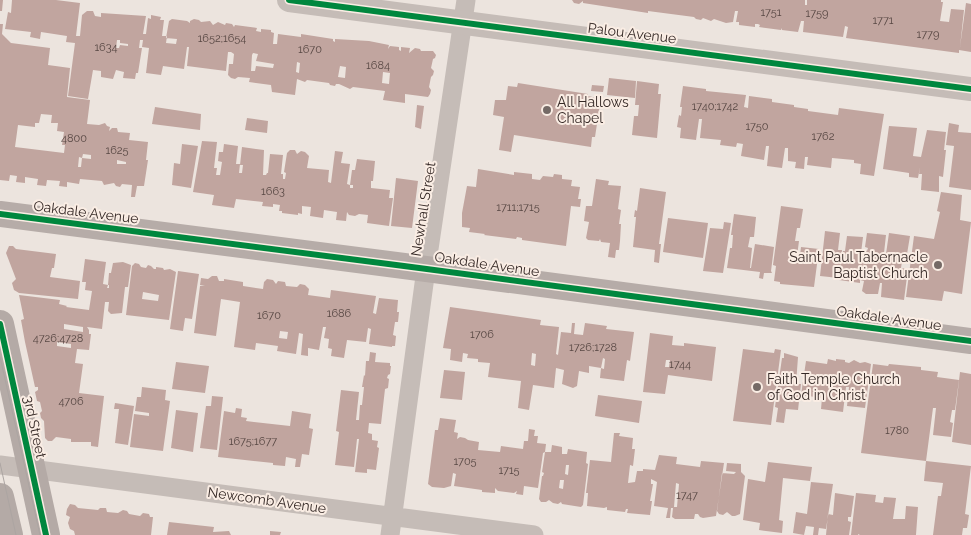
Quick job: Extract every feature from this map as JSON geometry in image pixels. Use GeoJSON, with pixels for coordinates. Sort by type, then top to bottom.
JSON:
{"type":"FeatureCollection","features":[{"type":"Feature","properties":{"kind":"main road","name":"Oakdale Avenue"},"geometry":{"type":"LineString","coordinates":[[0,214],[971,341]]}},
{"type":"Feature","properties":{"kind":"main road","name":"3rd Street"},"geometry":{"type":"LineString","coordinates":[[0,324],[46,535]]}},
{"type":"Feature","properties":{"kind":"main road"},"geometry":{"type":"LineString","coordinates":[[0,497],[9,535]]}},
{"type":"Feature","properties":{"kind":"street","name":"Palou Avenue"},"geometry":{"type":"LineString","coordinates":[[290,0],[971,89]]}},
{"type":"Feature","properties":{"kind":"street","name":"Newhall Street"},"geometry":{"type":"LineString","coordinates":[[392,526],[426,269],[464,24],[466,0]]}},
{"type":"Feature","properties":{"kind":"street","name":"Newcomb Avenue"},"geometry":{"type":"LineString","coordinates":[[0,465],[392,526],[534,535]]}},
{"type":"Feature","properties":{"kind":"building"},"geometry":{"type":"Polygon","coordinates":[[[0,0],[3,0],[2,11],[0,11],[0,0]]]}},
{"type":"Feature","properties":{"kind":"building"},"geometry":{"type":"Polygon","coordinates":[[[12,0],[56,0],[80,3],[76,36],[80,36],[82,15],[87,11],[93,11],[95,16],[101,17],[101,13],[146,16],[143,34],[146,34],[148,18],[151,19],[151,15],[161,17],[160,20],[164,20],[162,36],[166,36],[169,21],[172,19],[190,23],[194,19],[201,22],[210,21],[213,25],[218,22],[225,25],[226,23],[232,24],[234,27],[235,25],[257,28],[256,31],[261,32],[261,29],[271,30],[274,33],[273,44],[277,44],[278,34],[301,37],[301,34],[333,39],[335,42],[335,39],[369,41],[389,45],[388,49],[390,46],[399,47],[401,51],[401,47],[410,48],[409,53],[415,48],[421,51],[433,51],[436,55],[431,68],[434,71],[429,87],[431,90],[430,94],[428,97],[405,94],[405,103],[383,100],[385,91],[353,87],[350,89],[339,84],[335,86],[329,83],[307,80],[305,82],[297,79],[295,95],[272,92],[271,85],[249,82],[250,78],[231,78],[228,75],[229,64],[233,64],[234,54],[231,52],[228,52],[226,71],[187,66],[189,47],[187,47],[184,69],[163,66],[161,75],[146,73],[149,48],[142,47],[143,40],[140,40],[139,48],[142,48],[138,73],[136,73],[135,79],[123,78],[124,72],[116,70],[113,79],[101,77],[101,71],[93,70],[88,99],[68,96],[75,43],[66,42],[67,36],[41,32],[40,39],[30,37],[31,32],[5,29],[8,12],[11,13],[12,0]],[[167,38],[166,43],[176,44],[177,39],[167,38]],[[117,40],[116,48],[119,48],[120,45],[128,46],[128,44],[120,43],[120,40],[117,40]],[[253,53],[251,71],[255,71],[256,66],[273,68],[274,64],[256,61],[258,54],[253,53]],[[297,62],[296,72],[299,73],[300,63],[297,62]],[[340,66],[338,77],[345,78],[346,67],[340,66]],[[383,72],[382,83],[389,84],[390,73],[383,72]]]}},
{"type":"Feature","properties":{"kind":"building"},"geometry":{"type":"Polygon","coordinates":[[[572,0],[805,0],[805,5],[807,5],[807,0],[941,0],[943,2],[940,21],[949,22],[951,9],[964,10],[960,47],[966,3],[971,4],[971,52],[959,50],[959,53],[846,38],[848,27],[845,26],[843,37],[803,32],[804,21],[801,21],[798,32],[782,30],[782,28],[781,30],[759,27],[760,25],[758,24],[755,24],[755,27],[739,25],[739,22],[736,22],[738,11],[735,11],[733,22],[726,23],[714,19],[711,21],[703,18],[701,20],[694,17],[648,11],[648,13],[583,3],[583,1],[579,4],[574,3],[572,0]]]}},
{"type":"Feature","properties":{"kind":"building"},"geometry":{"type":"Polygon","coordinates":[[[0,24],[3,24],[2,34],[11,43],[50,48],[48,65],[70,68],[67,97],[90,100],[87,124],[99,125],[105,123],[110,127],[109,131],[112,128],[117,128],[118,132],[130,133],[129,140],[148,142],[146,160],[148,160],[144,186],[137,186],[135,197],[131,197],[132,185],[122,184],[120,187],[114,183],[104,185],[102,181],[80,179],[79,184],[67,182],[67,187],[59,186],[60,181],[47,180],[46,186],[37,185],[38,179],[25,177],[25,183],[16,182],[17,176],[10,175],[9,181],[0,180],[0,24]],[[41,114],[39,123],[35,123],[35,127],[18,125],[15,147],[64,153],[65,145],[62,145],[64,132],[57,131],[58,123],[51,123],[52,115],[41,114]],[[83,154],[82,158],[91,159],[91,155],[83,154]],[[79,157],[78,167],[81,167],[82,158],[79,157]],[[117,160],[117,164],[126,164],[126,162],[117,160]]]}},
{"type":"Feature","properties":{"kind":"building"},"geometry":{"type":"Polygon","coordinates":[[[609,78],[636,81],[635,98],[607,95],[609,78]]]}},
{"type":"Feature","properties":{"kind":"building"},"geometry":{"type":"Polygon","coordinates":[[[637,81],[659,84],[658,94],[661,94],[657,138],[632,135],[634,116],[638,116],[639,105],[635,105],[637,81]]]}},
{"type":"Feature","properties":{"kind":"building","name":"All Hallows Chapel"},"geometry":{"type":"Polygon","coordinates":[[[518,83],[588,94],[588,96],[597,98],[596,104],[600,104],[595,137],[592,137],[591,147],[514,135],[511,152],[499,150],[504,117],[493,115],[495,100],[506,100],[508,86],[517,87],[518,83]]]}},
{"type":"Feature","properties":{"kind":"building"},"geometry":{"type":"Polygon","coordinates":[[[592,85],[604,86],[603,92],[591,91],[592,85]]]}},
{"type":"Feature","properties":{"kind":"building"},"geometry":{"type":"Polygon","coordinates":[[[683,86],[706,89],[706,91],[746,95],[744,107],[748,108],[749,96],[772,99],[772,102],[794,105],[794,107],[808,109],[808,111],[838,115],[839,108],[884,114],[874,176],[860,174],[861,164],[854,163],[854,160],[832,158],[831,168],[807,165],[808,157],[805,157],[804,169],[795,168],[796,162],[788,161],[788,148],[785,148],[782,168],[767,166],[769,146],[766,146],[764,160],[741,156],[743,144],[737,143],[736,147],[720,145],[721,140],[700,138],[702,119],[699,119],[696,140],[680,138],[681,128],[677,127],[679,115],[681,116],[682,107],[680,107],[683,86]]]}},
{"type":"Feature","properties":{"kind":"building"},"geometry":{"type":"Polygon","coordinates":[[[417,105],[424,106],[421,129],[415,127],[417,105]]]}},
{"type":"Feature","properties":{"kind":"building"},"geometry":{"type":"Polygon","coordinates":[[[155,107],[201,114],[200,130],[152,124],[155,107]]]}},
{"type":"Feature","properties":{"kind":"building"},"geometry":{"type":"Polygon","coordinates":[[[247,118],[268,121],[267,133],[245,130],[247,118]]]}},
{"type":"Feature","properties":{"kind":"building"},"geometry":{"type":"Polygon","coordinates":[[[949,123],[959,125],[958,132],[971,133],[971,190],[949,187],[954,146],[946,145],[949,123]]]}},
{"type":"Feature","properties":{"kind":"building"},"geometry":{"type":"Polygon","coordinates":[[[889,126],[917,128],[913,156],[921,157],[927,130],[946,132],[943,177],[939,176],[939,192],[921,190],[922,174],[919,174],[920,167],[918,178],[909,177],[909,173],[883,169],[889,126]]]}},
{"type":"Feature","properties":{"kind":"building"},"geometry":{"type":"Polygon","coordinates":[[[202,141],[217,142],[214,168],[217,168],[216,175],[220,175],[222,162],[218,161],[219,152],[223,152],[224,144],[238,146],[236,164],[240,164],[239,173],[242,173],[243,165],[240,165],[242,147],[264,150],[263,175],[268,173],[270,154],[283,155],[281,174],[283,174],[283,179],[285,179],[286,173],[284,172],[287,153],[290,150],[295,150],[297,154],[301,151],[305,152],[309,156],[307,168],[329,170],[328,182],[331,183],[335,151],[343,152],[341,163],[350,164],[347,184],[350,185],[352,170],[355,170],[357,159],[375,161],[371,188],[390,190],[389,198],[393,198],[389,226],[367,223],[368,215],[359,214],[355,216],[349,215],[347,212],[346,221],[336,220],[337,212],[324,210],[323,218],[310,216],[311,207],[302,206],[302,214],[298,213],[298,215],[282,213],[282,211],[279,211],[280,205],[273,204],[273,207],[262,206],[263,202],[236,199],[234,208],[212,205],[214,195],[193,192],[202,141]]]}},
{"type":"Feature","properties":{"kind":"building"},"geometry":{"type":"Polygon","coordinates":[[[182,144],[198,146],[191,188],[172,185],[174,163],[180,164],[182,144]]]}},
{"type":"Feature","properties":{"kind":"building"},"geometry":{"type":"Polygon","coordinates":[[[478,169],[514,175],[514,172],[532,174],[532,179],[540,180],[543,176],[553,177],[554,174],[562,175],[562,179],[572,180],[571,186],[580,187],[578,199],[581,199],[580,207],[571,206],[566,246],[522,240],[522,238],[517,237],[516,239],[484,235],[469,232],[470,228],[462,227],[462,213],[467,186],[476,187],[478,169]]]}},
{"type":"Feature","properties":{"kind":"building"},"geometry":{"type":"Polygon","coordinates":[[[396,178],[418,181],[412,228],[391,226],[396,178]]]}},
{"type":"Feature","properties":{"kind":"building"},"geometry":{"type":"Polygon","coordinates":[[[596,179],[609,181],[608,185],[621,186],[618,209],[621,210],[619,224],[621,224],[620,241],[619,250],[616,250],[615,258],[608,257],[610,243],[601,242],[600,239],[599,241],[586,238],[589,222],[584,221],[586,206],[592,206],[596,179]]]}},
{"type":"Feature","properties":{"kind":"building"},"geometry":{"type":"Polygon","coordinates":[[[640,188],[666,192],[659,244],[661,244],[659,263],[654,262],[655,250],[633,247],[636,217],[634,217],[635,210],[637,211],[640,188]]]}},
{"type":"Feature","properties":{"kind":"building","name":"Saint Paul Tabernacle Baptist Church"},"geometry":{"type":"Polygon","coordinates":[[[941,192],[962,195],[960,220],[971,222],[962,294],[944,291],[942,301],[906,297],[914,236],[934,239],[940,212],[937,211],[941,192]]]}},
{"type":"Feature","properties":{"kind":"building"},"geometry":{"type":"Polygon","coordinates":[[[781,206],[803,209],[800,228],[797,228],[795,241],[799,241],[797,256],[800,256],[801,247],[819,249],[814,287],[780,284],[780,282],[774,281],[776,266],[773,265],[781,206]]]}},
{"type":"Feature","properties":{"kind":"building"},"geometry":{"type":"Polygon","coordinates":[[[734,214],[756,217],[754,237],[750,237],[748,247],[752,248],[750,268],[755,244],[774,247],[772,273],[764,273],[763,279],[759,278],[760,272],[727,268],[730,248],[732,248],[733,235],[731,235],[734,214]]]}},
{"type":"Feature","properties":{"kind":"building"},"geometry":{"type":"Polygon","coordinates":[[[668,218],[708,223],[703,258],[663,252],[668,218]]]}},
{"type":"Feature","properties":{"kind":"building"},"geometry":{"type":"Polygon","coordinates":[[[724,222],[731,223],[723,273],[703,271],[710,228],[723,229],[724,222]]]}},
{"type":"Feature","properties":{"kind":"building"},"geometry":{"type":"Polygon","coordinates":[[[825,231],[840,233],[838,250],[842,250],[840,269],[847,236],[863,237],[861,253],[864,253],[863,269],[865,250],[867,251],[868,248],[865,247],[867,233],[886,235],[884,253],[886,254],[889,233],[910,236],[907,254],[903,254],[901,268],[908,269],[904,300],[881,297],[882,283],[880,283],[878,294],[866,294],[862,291],[864,281],[860,280],[860,283],[820,276],[825,231]]]}},
{"type":"Feature","properties":{"kind":"building"},"geometry":{"type":"Polygon","coordinates":[[[9,246],[13,246],[16,249],[56,254],[54,268],[52,268],[50,277],[80,281],[78,299],[19,293],[14,290],[12,283],[16,279],[6,253],[9,246]]]}},
{"type":"Feature","properties":{"kind":"building"},"geometry":{"type":"Polygon","coordinates":[[[85,259],[106,262],[103,284],[108,285],[109,273],[111,273],[113,263],[123,262],[131,265],[128,287],[125,287],[122,313],[111,314],[108,311],[109,302],[105,302],[102,329],[87,327],[89,334],[91,334],[89,350],[77,349],[75,363],[83,364],[79,393],[104,396],[98,447],[91,446],[91,442],[71,442],[71,439],[56,437],[52,441],[48,441],[45,438],[44,421],[40,413],[42,411],[35,392],[38,390],[38,387],[35,387],[21,320],[24,319],[19,295],[60,300],[59,304],[66,307],[89,310],[92,291],[85,290],[86,282],[82,282],[85,259]],[[64,324],[64,329],[83,332],[83,327],[64,324]],[[57,342],[57,346],[71,348],[71,344],[57,342]]]}},
{"type":"Feature","properties":{"kind":"building"},"geometry":{"type":"Polygon","coordinates":[[[135,263],[141,267],[146,268],[148,265],[154,269],[156,267],[176,272],[169,320],[126,315],[132,266],[135,263]],[[143,292],[142,299],[158,301],[159,295],[143,292]]]}},
{"type":"Feature","properties":{"kind":"building"},"geometry":{"type":"Polygon","coordinates":[[[178,271],[199,274],[192,319],[185,318],[183,331],[170,329],[178,271]]]}},
{"type":"Feature","properties":{"kind":"building"},"geometry":{"type":"Polygon","coordinates":[[[212,276],[217,276],[219,281],[224,281],[224,279],[243,282],[243,286],[263,289],[264,282],[267,279],[273,280],[276,284],[278,281],[285,282],[286,286],[297,287],[300,284],[305,285],[309,289],[308,295],[330,298],[331,290],[376,296],[373,313],[376,314],[379,298],[398,300],[398,322],[395,322],[393,335],[396,336],[395,346],[369,344],[371,329],[368,328],[366,342],[347,340],[344,358],[331,356],[332,349],[328,348],[329,339],[324,338],[326,327],[323,327],[319,350],[308,348],[308,356],[301,355],[303,334],[299,333],[296,354],[277,351],[278,346],[256,343],[255,350],[234,347],[240,302],[221,299],[216,336],[194,333],[200,286],[205,286],[200,285],[201,278],[208,279],[212,276]],[[280,331],[279,338],[287,339],[288,332],[280,331]]]}},
{"type":"Feature","properties":{"kind":"building"},"geometry":{"type":"Polygon","coordinates":[[[450,307],[541,320],[540,325],[559,327],[556,354],[558,355],[561,332],[571,333],[572,323],[575,323],[574,334],[583,335],[585,323],[607,326],[606,329],[634,332],[630,361],[627,360],[624,381],[600,378],[601,368],[589,366],[589,373],[579,371],[577,386],[573,388],[562,384],[564,370],[556,368],[554,388],[533,385],[529,410],[518,408],[521,381],[488,377],[490,363],[478,362],[478,359],[467,358],[468,354],[463,353],[462,362],[450,360],[451,349],[443,348],[450,307]],[[532,353],[531,365],[535,366],[536,354],[532,353]],[[603,358],[601,368],[604,369],[605,359],[603,358]]]}},
{"type":"Feature","properties":{"kind":"building"},"geometry":{"type":"Polygon","coordinates":[[[650,333],[673,336],[672,345],[684,346],[684,343],[716,347],[712,381],[668,375],[665,394],[643,392],[650,333]],[[666,360],[665,367],[669,367],[670,360],[666,360]]]}},
{"type":"Feature","properties":{"kind":"building","name":"Faith Temple Church of God in Christ"},"geometry":{"type":"Polygon","coordinates":[[[743,349],[774,353],[775,349],[781,350],[771,425],[733,421],[743,349]]]}},
{"type":"Feature","properties":{"kind":"building"},"geometry":{"type":"Polygon","coordinates":[[[370,352],[376,353],[375,362],[390,363],[391,366],[390,374],[387,378],[389,379],[388,388],[385,389],[381,424],[369,423],[368,433],[372,434],[372,440],[378,441],[377,447],[379,448],[376,470],[367,469],[367,473],[355,472],[359,439],[357,439],[354,467],[335,465],[339,432],[336,431],[341,390],[359,392],[356,420],[359,420],[366,361],[369,361],[370,352]]]}},
{"type":"Feature","properties":{"kind":"building"},"geometry":{"type":"Polygon","coordinates":[[[784,353],[798,357],[796,384],[801,384],[798,410],[786,409],[784,423],[776,422],[778,408],[775,407],[784,353]]]}},
{"type":"Feature","properties":{"kind":"building"},"geometry":{"type":"Polygon","coordinates":[[[828,359],[836,361],[836,359],[845,360],[845,362],[849,363],[854,360],[860,363],[871,364],[865,408],[847,406],[849,387],[846,387],[843,412],[821,409],[822,398],[801,395],[806,361],[827,364],[828,359]]]}},
{"type":"Feature","properties":{"kind":"building"},"geometry":{"type":"Polygon","coordinates":[[[176,362],[209,366],[205,393],[172,389],[176,362]]]}},
{"type":"Feature","properties":{"kind":"building"},"geometry":{"type":"Polygon","coordinates":[[[873,364],[921,367],[921,370],[938,372],[937,377],[959,380],[955,410],[952,410],[950,422],[953,423],[951,437],[933,435],[936,408],[933,408],[926,461],[861,453],[873,364]]]}},
{"type":"Feature","properties":{"kind":"building"},"geometry":{"type":"Polygon","coordinates":[[[444,370],[465,372],[462,400],[440,398],[444,370]]]}},
{"type":"Feature","properties":{"kind":"building"},"geometry":{"type":"Polygon","coordinates":[[[960,372],[971,374],[971,445],[952,442],[960,372]]]}},
{"type":"Feature","properties":{"kind":"building"},"geometry":{"type":"Polygon","coordinates":[[[142,387],[166,390],[165,400],[170,401],[163,451],[130,447],[134,414],[149,416],[149,413],[135,411],[137,397],[141,397],[142,387]]]}},
{"type":"Feature","properties":{"kind":"building"},"geometry":{"type":"Polygon","coordinates":[[[598,395],[642,401],[639,423],[595,416],[598,395]]]}},
{"type":"Feature","properties":{"kind":"building"},"geometry":{"type":"Polygon","coordinates":[[[212,396],[223,397],[217,450],[200,448],[206,406],[211,406],[212,396]]]}},
{"type":"Feature","properties":{"kind":"building"},"geometry":{"type":"Polygon","coordinates":[[[115,403],[134,406],[128,445],[115,443],[119,409],[114,409],[115,403]]]}},
{"type":"Feature","properties":{"kind":"building"},"geometry":{"type":"Polygon","coordinates":[[[236,408],[242,409],[241,417],[247,418],[246,421],[290,426],[292,411],[311,414],[309,428],[313,429],[309,455],[302,454],[300,467],[295,467],[296,459],[286,457],[285,466],[218,457],[224,411],[235,413],[236,408]]]}},
{"type":"Feature","properties":{"kind":"building"},"geometry":{"type":"Polygon","coordinates":[[[176,410],[198,413],[193,452],[171,448],[176,410]]]}},
{"type":"Feature","properties":{"kind":"building"},"geometry":{"type":"Polygon","coordinates":[[[440,418],[456,420],[454,432],[458,433],[457,439],[460,437],[479,442],[478,450],[500,452],[501,446],[523,449],[524,441],[528,441],[529,429],[535,430],[534,436],[538,436],[537,443],[546,444],[538,488],[524,486],[523,495],[516,494],[517,491],[514,493],[498,491],[495,488],[495,493],[482,492],[482,490],[454,486],[456,474],[453,473],[451,486],[444,488],[432,487],[428,484],[435,430],[438,430],[440,418]]]}},
{"type":"Feature","properties":{"kind":"building"},"geometry":{"type":"Polygon","coordinates":[[[614,433],[620,433],[619,436],[633,438],[632,449],[635,449],[633,466],[630,465],[628,483],[635,482],[637,471],[643,471],[643,469],[655,470],[659,455],[677,457],[676,464],[700,467],[701,461],[724,463],[716,516],[703,518],[695,514],[694,519],[675,519],[672,517],[673,508],[671,508],[670,518],[666,518],[668,508],[654,506],[657,482],[651,479],[651,484],[653,484],[650,515],[627,513],[628,509],[625,512],[607,510],[607,507],[587,506],[588,493],[586,493],[590,460],[611,462],[614,433]],[[676,483],[674,507],[677,507],[679,484],[676,483]]]}},
{"type":"Feature","properties":{"kind":"building"},"geometry":{"type":"Polygon","coordinates":[[[552,445],[562,447],[562,454],[567,454],[568,449],[587,452],[586,463],[588,464],[583,505],[581,507],[562,504],[561,502],[558,504],[553,503],[549,500],[541,502],[539,499],[544,473],[542,472],[545,452],[551,452],[552,445]],[[566,465],[565,474],[568,475],[569,465],[566,465]],[[560,480],[559,488],[563,489],[564,480],[560,480]]]}},
{"type":"Feature","properties":{"kind":"building"},"geometry":{"type":"Polygon","coordinates":[[[926,461],[971,466],[965,514],[969,515],[967,528],[963,528],[962,535],[933,535],[938,496],[941,496],[943,483],[924,481],[926,461]]]}},
{"type":"Feature","properties":{"kind":"building"},"geometry":{"type":"Polygon","coordinates":[[[768,462],[812,467],[810,481],[783,478],[779,520],[783,521],[782,533],[759,530],[760,523],[743,520],[748,479],[765,482],[768,462]]]}},
{"type":"Feature","properties":{"kind":"building"},"geometry":{"type":"Polygon","coordinates":[[[727,463],[741,464],[741,472],[745,476],[740,514],[735,516],[727,512],[723,515],[719,514],[717,511],[722,473],[734,474],[736,472],[726,471],[727,463]]]}},
{"type":"Feature","properties":{"kind":"building"},"geometry":{"type":"Polygon","coordinates":[[[811,482],[833,484],[826,529],[819,528],[818,535],[813,535],[814,527],[806,526],[804,535],[793,533],[796,512],[807,514],[811,482]]]}},
{"type":"Feature","properties":{"kind":"building"},"geometry":{"type":"Polygon","coordinates":[[[835,493],[854,496],[851,517],[848,517],[848,521],[851,522],[849,535],[826,535],[828,514],[833,515],[835,493]]]}},
{"type":"Feature","properties":{"kind":"building"},"geometry":{"type":"Polygon","coordinates":[[[856,493],[876,495],[875,502],[883,503],[884,497],[896,498],[893,519],[905,519],[906,506],[918,507],[916,535],[851,535],[856,493]]]}},
{"type":"Feature","properties":{"kind":"building"},"geometry":{"type":"Polygon","coordinates":[[[70,504],[78,508],[98,510],[106,508],[107,512],[118,513],[123,510],[129,514],[140,516],[143,513],[149,514],[150,517],[153,517],[151,535],[75,535],[68,523],[70,517],[66,515],[70,504]]]}},
{"type":"Feature","properties":{"kind":"building"},"geometry":{"type":"Polygon","coordinates":[[[169,522],[214,527],[213,532],[229,531],[231,535],[167,535],[169,522]]]}},
{"type":"Feature","properties":{"kind":"building"},"geometry":{"type":"Polygon","coordinates":[[[270,531],[281,532],[280,535],[270,535],[270,531]]]}},
{"type":"Feature","properties":{"kind":"tram line"},"geometry":{"type":"LineString","coordinates":[[0,357],[40,535]]}},
{"type":"Feature","properties":{"kind":"tram line"},"geometry":{"type":"LineString","coordinates":[[0,463],[16,535]]}},
{"type":"Feature","properties":{"kind":"cycle path"},"geometry":{"type":"LineString","coordinates":[[289,0],[971,89]]}},
{"type":"Feature","properties":{"kind":"cycle path"},"geometry":{"type":"LineString","coordinates":[[0,214],[971,341]]}},
{"type":"Feature","properties":{"kind":"cycle path"},"geometry":{"type":"LineString","coordinates":[[0,324],[46,535]]}},
{"type":"Feature","properties":{"kind":"place","name":"All Hallows Chapel"},"geometry":{"type":"Point","coordinates":[547,110]}},
{"type":"Feature","properties":{"kind":"place","name":"Saint Paul Tabernacle Baptist Church"},"geometry":{"type":"Point","coordinates":[938,265]}},
{"type":"Feature","properties":{"kind":"place","name":"Faith Temple Church of God in Christ"},"geometry":{"type":"Point","coordinates":[757,387]}}]}
